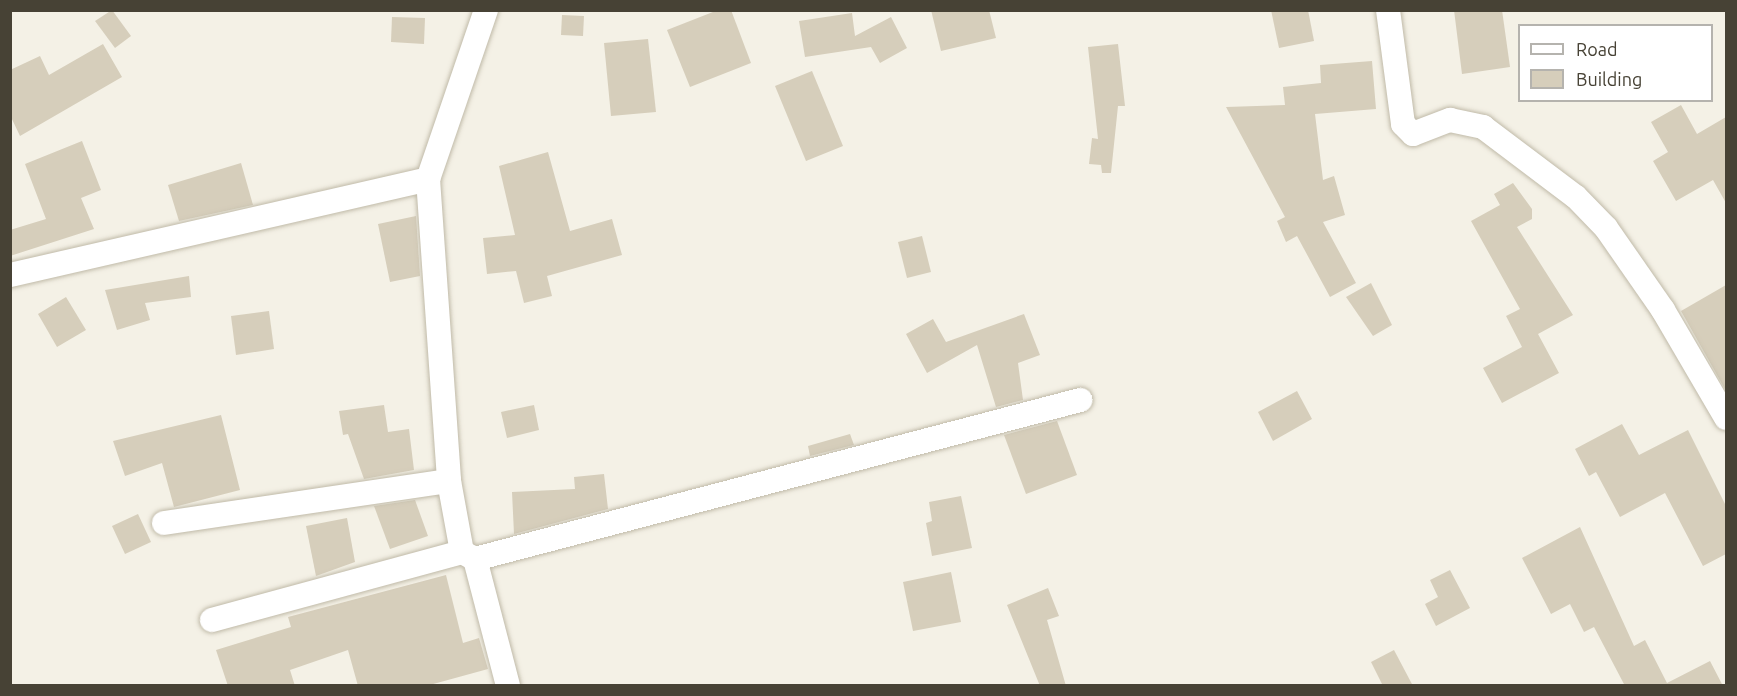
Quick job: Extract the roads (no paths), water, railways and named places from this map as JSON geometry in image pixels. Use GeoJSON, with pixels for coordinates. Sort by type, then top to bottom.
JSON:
{"type":"FeatureCollection","features":[{"type":"Feature","properties":{"kind":"street"},"geometry":{"type":"LineString","coordinates":[[486,10],[428,179],[449,481],[508,686]]}},
{"type":"Feature","properties":{"kind":"street"},"geometry":{"type":"LineString","coordinates":[[1388,10],[1403,124],[1413,134],[1450,120],[1483,128],[1576,197],[1663,310],[1726,418]]}},
{"type":"Feature","properties":{"kind":"street"},"geometry":{"type":"LineString","coordinates":[[10,275],[428,179]]}},
{"type":"Feature","properties":{"kind":"street"},"geometry":{"type":"LineString","coordinates":[[212,620],[1080,400]]}},
{"type":"Feature","properties":{"kind":"street"},"geometry":{"type":"LineString","coordinates":[[164,523],[449,481]]}}]}
